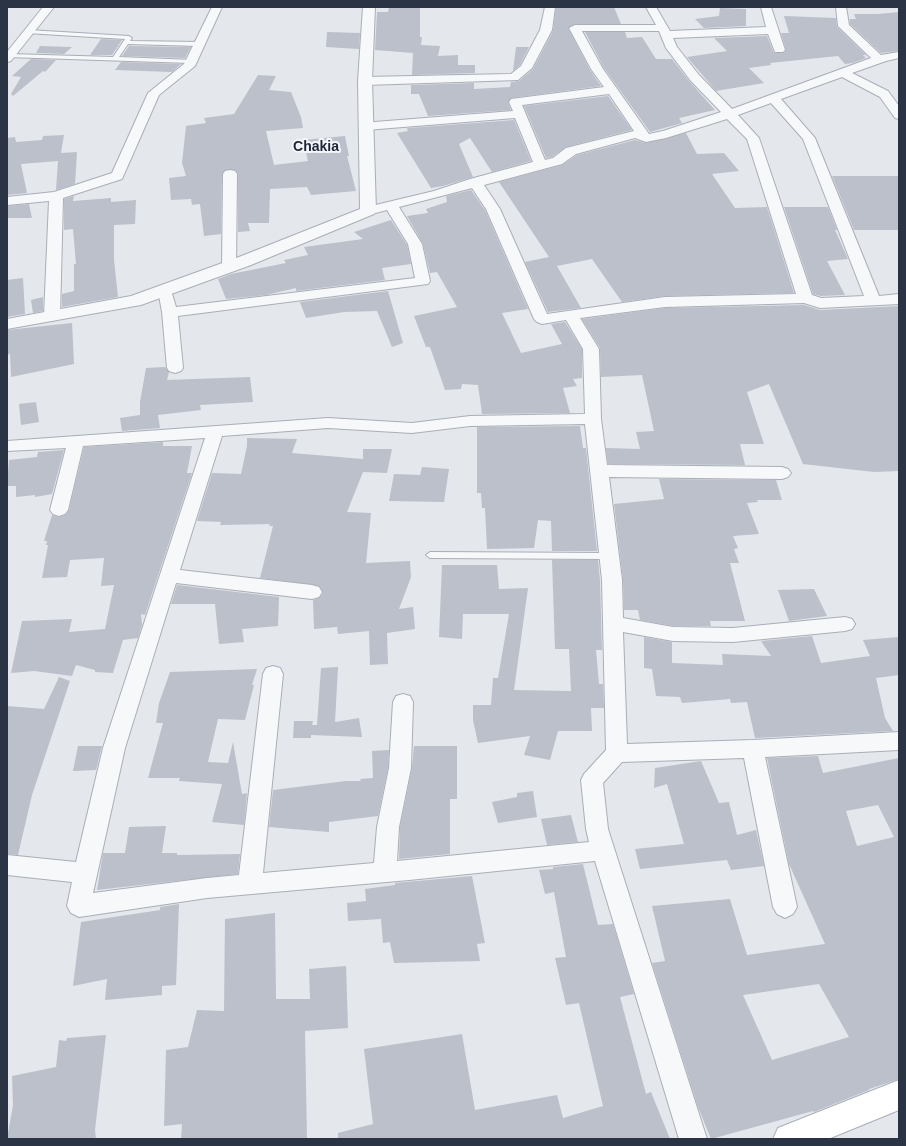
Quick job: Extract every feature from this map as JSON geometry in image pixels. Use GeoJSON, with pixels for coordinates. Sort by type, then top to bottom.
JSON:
{"type":"FeatureCollection","features":[{"type":"Feature","properties":{"kind":"main road"},"geometry":{"type":"LineString","coordinates":[[790,1139],[899,1095]]}},
{"type":"Feature","properties":{"kind":"street"},"geometry":{"type":"LineString","coordinates":[[8,58],[49,7]]}},
{"type":"Feature","properties":{"kind":"street"},"geometry":{"type":"LineString","coordinates":[[7,201],[56,196],[117,176],[154,93],[189,66],[217,7]]}},
{"type":"Feature","properties":{"kind":"street"},"geometry":{"type":"LineString","coordinates":[[368,211],[365,81],[369,7]]}},
{"type":"Feature","properties":{"kind":"street"},"geometry":{"type":"LineString","coordinates":[[365,81],[514,76],[526,68],[546,30],[550,7]]}},
{"type":"Feature","properties":{"kind":"street"},"geometry":{"type":"LineString","coordinates":[[651,7],[672,48],[695,78],[753,138],[805,298]]}},
{"type":"Feature","properties":{"kind":"street"},"geometry":{"type":"LineString","coordinates":[[766,7],[779,50]]}},
{"type":"Feature","properties":{"kind":"street"},"geometry":{"type":"LineString","coordinates":[[841,7],[844,26],[879,60]]}},
{"type":"Feature","properties":{"kind":"street"},"geometry":{"type":"LineString","coordinates":[[646,138],[598,69],[575,28],[665,32],[772,30]]}},
{"type":"Feature","properties":{"kind":"street"},"geometry":{"type":"LineString","coordinates":[[7,324],[135,301],[229,267],[368,211],[540,165],[558,162],[571,151],[636,134],[646,138],[666,134],[729,114],[879,60],[899,55]]}},
{"type":"Feature","properties":{"kind":"street"},"geometry":{"type":"LineString","coordinates":[[843,73],[884,94],[899,115]]}},
{"type":"Feature","properties":{"kind":"street"},"geometry":{"type":"LineString","coordinates":[[540,165],[515,102],[613,90]]}},
{"type":"Feature","properties":{"kind":"street"},"geometry":{"type":"LineString","coordinates":[[773,98],[809,138],[873,300]]}},
{"type":"Feature","properties":{"kind":"street"},"geometry":{"type":"LineString","coordinates":[[366,126],[520,114]]}},
{"type":"Feature","properties":{"kind":"street"},"geometry":{"type":"LineString","coordinates":[[229,267],[230,174]]}},
{"type":"Feature","properties":{"kind":"street"},"geometry":{"type":"LineString","coordinates":[[475,182],[493,209],[542,320],[665,302],[805,298],[820,303],[899,299]]}},
{"type":"Feature","properties":{"kind":"street"},"geometry":{"type":"LineString","coordinates":[[52,316],[56,196]]}},
{"type":"Feature","properties":{"kind":"street"},"geometry":{"type":"LineString","coordinates":[[170,312],[423,280],[414,244],[391,205]]}},
{"type":"Feature","properties":{"kind":"street"},"geometry":{"type":"LineString","coordinates":[[165,290],[170,312],[175,368]]}},
{"type":"Feature","properties":{"kind":"street"},"geometry":{"type":"LineString","coordinates":[[570,315],[591,349],[593,419],[612,580],[617,753],[592,780],[597,829],[693,1139]]}},
{"type":"Feature","properties":{"kind":"street"},"geometry":{"type":"LineString","coordinates":[[7,446],[328,423],[412,428],[470,421],[593,419]]}},
{"type":"Feature","properties":{"kind":"street"},"geometry":{"type":"LineString","coordinates":[[215,432],[114,748],[85,873],[79,906],[207,888],[409,870],[603,850]]}},
{"type":"Feature","properties":{"kind":"street"},"geometry":{"type":"LineString","coordinates":[[59,510],[76,442]]}},
{"type":"Feature","properties":{"kind":"street"},"geometry":{"type":"LineString","coordinates":[[599,471],[782,473]]}},
{"type":"Feature","properties":{"kind":"street"},"geometry":{"type":"LineString","coordinates":[[169,575],[312,592]]}},
{"type":"Feature","properties":{"kind":"street"},"geometry":{"type":"LineString","coordinates":[[613,623],[673,634],[733,635],[845,624]]}},
{"type":"Feature","properties":{"kind":"street"},"geometry":{"type":"LineString","coordinates":[[250,884],[273,674]]}},
{"type":"Feature","properties":{"kind":"street"},"geometry":{"type":"LineString","coordinates":[[403,702],[400,768],[388,827],[384,872],[409,870]]}},
{"type":"Feature","properties":{"kind":"street"},"geometry":{"type":"LineString","coordinates":[[617,753],[753,749],[899,741]]}},
{"type":"Feature","properties":{"kind":"street"},"geometry":{"type":"LineString","coordinates":[[753,749],[785,907]]}},
{"type":"Feature","properties":{"kind":"street"},"geometry":{"type":"LineString","coordinates":[[7,865],[85,873]]}},
{"type":"Feature","properties":{"kind":"lane"},"geometry":{"type":"LineString","coordinates":[[28,32],[128,38],[115,59]]}},
{"type":"Feature","properties":{"kind":"lane"},"geometry":{"type":"LineString","coordinates":[[126,42],[199,44]]}},
{"type":"Feature","properties":{"kind":"lane"},"geometry":{"type":"LineString","coordinates":[[8,58],[115,59],[191,62]]}},
{"type":"Feature","properties":{"kind":"lane"},"geometry":{"type":"LineString","coordinates":[[430,555],[609,556]]}},
{"type":"Feature","properties":{"kind":"building"},"geometry":{"type":"Polygon","coordinates":[[[389,7],[420,7],[420,37],[422,37],[421,45],[440,46],[438,56],[458,55],[458,65],[475,65],[475,73],[412,75],[413,53],[375,50],[377,12],[388,12],[389,7]]]}},
{"type":"Feature","properties":{"kind":"building"},"geometry":{"type":"Polygon","coordinates":[[[556,7],[614,7],[621,24],[575,24],[568,28],[590,70],[601,86],[511,98],[508,103],[511,110],[428,116],[419,94],[411,94],[411,85],[474,83],[474,89],[510,87],[511,82],[519,81],[533,69],[553,31],[556,7]]]}},
{"type":"Feature","properties":{"kind":"building"},"geometry":{"type":"Polygon","coordinates":[[[720,8],[746,9],[746,26],[704,28],[695,19],[719,16],[720,8]]]}},
{"type":"Feature","properties":{"kind":"building"},"geometry":{"type":"Polygon","coordinates":[[[899,12],[899,51],[881,53],[850,24],[850,19],[856,19],[854,14],[899,12]]]}},
{"type":"Feature","properties":{"kind":"building"},"geometry":{"type":"Polygon","coordinates":[[[784,16],[836,18],[837,27],[866,55],[863,55],[866,58],[853,63],[845,64],[838,56],[770,63],[771,65],[749,68],[764,83],[716,91],[687,57],[727,51],[714,38],[767,36],[774,53],[784,53],[786,50],[781,33],[789,33],[784,16]]]}},
{"type":"Feature","properties":{"kind":"building"},"geometry":{"type":"Polygon","coordinates":[[[327,32],[360,33],[359,49],[326,47],[327,32]]]}},
{"type":"Feature","properties":{"kind":"building"},"geometry":{"type":"Polygon","coordinates":[[[585,32],[625,32],[627,38],[642,37],[656,59],[672,59],[715,110],[679,118],[682,123],[650,132],[604,68],[585,32]]]}},
{"type":"Feature","properties":{"kind":"building"},"geometry":{"type":"Polygon","coordinates":[[[101,39],[122,40],[112,55],[90,55],[101,39]]]}},
{"type":"Feature","properties":{"kind":"building"},"geometry":{"type":"Polygon","coordinates":[[[40,46],[72,47],[64,54],[36,53],[40,46]]]}},
{"type":"Feature","properties":{"kind":"building"},"geometry":{"type":"Polygon","coordinates":[[[129,46],[191,47],[185,58],[122,56],[129,46]]]}},
{"type":"Feature","properties":{"kind":"building"},"geometry":{"type":"Polygon","coordinates":[[[516,47],[529,47],[520,65],[513,71],[516,47]]]}},
{"type":"Feature","properties":{"kind":"building"},"geometry":{"type":"Polygon","coordinates":[[[31,59],[56,60],[45,72],[43,71],[13,96],[11,94],[21,77],[12,76],[31,59]]]}},
{"type":"Feature","properties":{"kind":"building"},"geometry":{"type":"Polygon","coordinates":[[[121,62],[181,64],[172,72],[115,70],[121,62]]]}},
{"type":"Feature","properties":{"kind":"building"},"geometry":{"type":"Polygon","coordinates":[[[258,75],[276,76],[269,90],[291,92],[301,117],[303,128],[266,131],[274,165],[308,161],[303,140],[345,136],[349,156],[347,156],[356,191],[311,195],[307,187],[270,189],[269,223],[248,223],[250,231],[238,232],[238,174],[235,170],[225,170],[222,174],[221,234],[204,236],[200,204],[192,205],[191,199],[171,200],[169,178],[186,176],[182,163],[186,126],[206,123],[204,118],[234,114],[258,75]]]}},
{"type":"Feature","properties":{"kind":"building"},"geometry":{"type":"Polygon","coordinates":[[[608,96],[632,130],[566,147],[552,157],[546,158],[524,106],[608,96]]]}},
{"type":"Feature","properties":{"kind":"building"},"geometry":{"type":"Polygon","coordinates":[[[514,120],[531,161],[492,172],[470,138],[459,144],[473,177],[431,188],[397,133],[408,131],[407,128],[514,120]]]}},
{"type":"Feature","properties":{"kind":"building"},"geometry":{"type":"Polygon","coordinates":[[[686,133],[697,154],[724,153],[739,171],[712,174],[735,208],[767,207],[794,293],[665,296],[622,302],[592,259],[557,266],[581,308],[548,312],[525,262],[549,257],[499,182],[562,165],[577,155],[635,140],[646,143],[686,133]]]}},
{"type":"Feature","properties":{"kind":"building"},"geometry":{"type":"Polygon","coordinates":[[[64,135],[61,153],[77,152],[75,184],[56,190],[58,161],[21,164],[27,193],[7,195],[7,138],[15,137],[16,142],[42,140],[43,136],[64,135]]]}},
{"type":"Feature","properties":{"kind":"building"},"geometry":{"type":"Polygon","coordinates":[[[832,176],[899,176],[899,230],[854,230],[832,176]]]}},
{"type":"Feature","properties":{"kind":"building"},"geometry":{"type":"Polygon","coordinates":[[[471,190],[485,210],[528,309],[502,313],[521,353],[562,344],[551,324],[565,322],[582,349],[582,378],[573,379],[577,386],[563,388],[570,413],[482,414],[478,385],[462,384],[461,389],[445,390],[430,347],[426,347],[414,316],[457,307],[437,272],[430,273],[423,244],[407,216],[428,213],[426,209],[447,202],[446,196],[471,190]]]}},
{"type":"Feature","properties":{"kind":"building"},"geometry":{"type":"Polygon","coordinates":[[[74,196],[73,201],[111,198],[111,202],[136,200],[135,224],[114,225],[114,260],[118,297],[62,307],[62,294],[74,291],[74,264],[76,264],[73,229],[64,230],[64,199],[74,196]]]}},
{"type":"Feature","properties":{"kind":"building"},"geometry":{"type":"Polygon","coordinates":[[[29,204],[32,218],[7,218],[7,206],[29,204]]]}},
{"type":"Feature","properties":{"kind":"building"},"geometry":{"type":"Polygon","coordinates":[[[784,207],[828,207],[837,230],[835,230],[848,259],[827,261],[845,295],[821,296],[813,294],[784,207]]]}},
{"type":"Feature","properties":{"kind":"building"},"geometry":{"type":"Polygon","coordinates":[[[391,220],[407,245],[411,264],[382,268],[385,280],[296,291],[296,288],[266,295],[226,299],[218,279],[231,274],[286,263],[284,260],[308,255],[304,247],[363,239],[354,232],[391,220]]]}},
{"type":"Feature","properties":{"kind":"building"},"geometry":{"type":"Polygon","coordinates":[[[23,278],[25,314],[7,317],[7,280],[23,278]]]}},
{"type":"Feature","properties":{"kind":"building"},"geometry":{"type":"Polygon","coordinates":[[[388,291],[403,343],[392,347],[377,311],[344,312],[306,318],[300,302],[388,291]]]}},
{"type":"Feature","properties":{"kind":"building"},"geometry":{"type":"Polygon","coordinates":[[[43,297],[43,311],[33,313],[31,300],[43,297]]]}},
{"type":"Feature","properties":{"kind":"building"},"geometry":{"type":"Polygon","coordinates":[[[804,305],[820,310],[899,306],[899,471],[874,472],[803,464],[769,384],[747,392],[764,444],[740,444],[745,465],[608,464],[606,448],[640,449],[636,432],[654,431],[642,375],[601,377],[600,348],[582,319],[665,308],[804,305]]]}},
{"type":"Feature","properties":{"kind":"building"},"geometry":{"type":"Polygon","coordinates":[[[72,323],[74,364],[11,377],[10,354],[7,355],[7,330],[72,323]]]}},
{"type":"Feature","properties":{"kind":"building"},"geometry":{"type":"Polygon","coordinates":[[[165,367],[169,372],[167,380],[250,377],[253,402],[200,405],[201,410],[158,415],[160,428],[122,431],[120,418],[140,415],[140,402],[146,368],[165,367]]]}},
{"type":"Feature","properties":{"kind":"building"},"geometry":{"type":"Polygon","coordinates":[[[36,402],[39,422],[21,425],[19,404],[36,402]]]}},
{"type":"Feature","properties":{"kind":"building"},"geometry":{"type":"Polygon","coordinates":[[[580,426],[583,448],[586,448],[597,551],[552,551],[551,521],[538,520],[534,548],[487,549],[485,508],[482,508],[481,493],[477,493],[477,427],[580,426]]]}},
{"type":"Feature","properties":{"kind":"building"},"geometry":{"type":"Polygon","coordinates":[[[247,438],[297,439],[292,453],[363,459],[363,449],[392,449],[387,473],[363,472],[347,512],[371,513],[366,563],[410,561],[411,577],[399,609],[413,607],[415,629],[387,633],[388,664],[370,665],[369,631],[338,634],[337,627],[314,629],[313,600],[319,598],[323,593],[319,586],[260,578],[273,526],[269,526],[270,524],[220,525],[221,522],[197,521],[212,473],[241,474],[247,446],[247,438]]]}},
{"type":"Feature","properties":{"kind":"building"},"geometry":{"type":"Polygon","coordinates":[[[163,442],[163,446],[192,446],[187,473],[192,473],[145,615],[141,614],[142,625],[138,638],[123,640],[113,673],[95,672],[95,670],[76,665],[72,676],[34,671],[11,673],[22,621],[72,619],[69,632],[105,629],[114,585],[101,586],[104,558],[70,560],[67,577],[42,578],[48,545],[46,545],[47,541],[44,541],[52,515],[59,517],[65,515],[69,510],[84,447],[163,442]]]}},
{"type":"Feature","properties":{"kind":"building"},"geometry":{"type":"Polygon","coordinates":[[[64,450],[52,494],[35,497],[35,495],[16,497],[16,486],[7,486],[9,460],[37,457],[38,452],[64,450]]]}},
{"type":"Feature","properties":{"kind":"building"},"geometry":{"type":"Polygon","coordinates":[[[422,467],[449,469],[444,502],[389,501],[394,474],[420,475],[422,467]]]}},
{"type":"Feature","properties":{"kind":"building"},"geometry":{"type":"Polygon","coordinates":[[[659,479],[776,480],[782,500],[757,500],[758,502],[747,503],[759,534],[733,536],[738,548],[734,549],[739,563],[730,563],[745,621],[710,621],[711,626],[673,626],[640,620],[638,610],[624,610],[623,580],[614,504],[664,499],[659,479]]]}},
{"type":"Feature","properties":{"kind":"building"},"geometry":{"type":"Polygon","coordinates":[[[552,560],[598,560],[602,650],[596,650],[599,684],[603,684],[604,708],[591,708],[592,731],[558,731],[550,760],[524,755],[530,736],[478,743],[473,720],[473,705],[491,705],[493,678],[498,678],[509,614],[463,614],[462,639],[439,637],[442,565],[497,565],[499,589],[528,588],[514,690],[571,691],[569,649],[555,649],[552,560]]]}},
{"type":"Feature","properties":{"kind":"building"},"geometry":{"type":"Polygon","coordinates":[[[177,585],[279,597],[278,626],[242,629],[244,642],[219,644],[215,604],[171,604],[177,585]]]}},
{"type":"Feature","properties":{"kind":"building"},"geometry":{"type":"Polygon","coordinates":[[[814,589],[827,616],[789,621],[778,590],[814,589]]]}},
{"type":"Feature","properties":{"kind":"building"},"geometry":{"type":"Polygon","coordinates":[[[812,636],[821,663],[870,656],[863,640],[899,637],[899,675],[876,678],[885,718],[893,731],[755,738],[747,702],[731,703],[730,699],[682,703],[680,697],[656,696],[652,669],[644,668],[644,637],[672,642],[672,663],[723,665],[722,654],[771,656],[761,641],[812,636]]]}},
{"type":"Feature","properties":{"kind":"building"},"geometry":{"type":"Polygon","coordinates":[[[338,667],[335,722],[359,718],[362,737],[311,735],[311,738],[293,738],[294,721],[313,721],[312,725],[317,725],[321,668],[338,667]]]}},
{"type":"Feature","properties":{"kind":"building"},"geometry":{"type":"Polygon","coordinates":[[[257,669],[252,685],[254,685],[245,720],[218,719],[208,762],[228,763],[233,742],[242,794],[247,793],[244,825],[212,822],[222,784],[179,781],[180,778],[148,778],[163,723],[156,723],[159,703],[170,672],[257,669]]]}},
{"type":"Feature","properties":{"kind":"building"},"geometry":{"type":"Polygon","coordinates":[[[59,677],[70,681],[32,795],[18,855],[7,854],[7,706],[44,709],[59,677]]]}},
{"type":"Feature","properties":{"kind":"building"},"geometry":{"type":"Polygon","coordinates":[[[78,746],[102,746],[96,770],[73,771],[78,746]]]}},
{"type":"Feature","properties":{"kind":"building"},"geometry":{"type":"Polygon","coordinates":[[[414,746],[457,746],[457,799],[450,799],[450,854],[399,859],[400,827],[412,768],[414,746]]]}},
{"type":"Feature","properties":{"kind":"building"},"geometry":{"type":"Polygon","coordinates":[[[389,750],[388,768],[378,816],[329,822],[329,832],[269,827],[273,790],[346,781],[361,781],[360,779],[373,778],[372,751],[389,750]]]}},
{"type":"Feature","properties":{"kind":"building"},"geometry":{"type":"Polygon","coordinates":[[[818,756],[823,773],[899,758],[899,1079],[869,1089],[814,1112],[813,1111],[711,1139],[698,1107],[652,963],[665,961],[652,906],[730,899],[747,955],[825,944],[789,864],[767,758],[818,756]],[[878,805],[846,811],[857,846],[894,837],[878,805]],[[819,984],[743,995],[772,1060],[849,1037],[819,984]]]}},
{"type":"Feature","properties":{"kind":"building"},"geometry":{"type":"Polygon","coordinates":[[[701,761],[719,803],[729,802],[737,835],[756,830],[764,866],[731,870],[727,860],[640,869],[635,849],[684,844],[667,784],[654,788],[655,768],[701,761]]]}},
{"type":"Feature","properties":{"kind":"building"},"geometry":{"type":"Polygon","coordinates":[[[533,791],[537,817],[498,823],[492,802],[517,797],[517,793],[533,791]]]}},
{"type":"Feature","properties":{"kind":"building"},"geometry":{"type":"Polygon","coordinates":[[[571,815],[578,842],[547,845],[541,819],[571,815]]]}},
{"type":"Feature","properties":{"kind":"building"},"geometry":{"type":"Polygon","coordinates":[[[166,826],[162,853],[177,853],[177,855],[240,854],[238,874],[97,890],[103,853],[125,853],[129,827],[166,826]]]}},
{"type":"Feature","properties":{"kind":"building"},"geometry":{"type":"Polygon","coordinates":[[[583,864],[598,925],[613,924],[634,994],[620,997],[646,1094],[651,1092],[670,1139],[338,1139],[338,1133],[373,1124],[364,1049],[462,1034],[475,1110],[557,1095],[563,1118],[603,1106],[579,1003],[566,1005],[555,958],[566,957],[554,892],[545,894],[539,870],[583,864]]]}},
{"type":"Feature","properties":{"kind":"building"},"geometry":{"type":"Polygon","coordinates":[[[472,876],[485,943],[477,944],[480,961],[394,963],[390,942],[383,943],[381,919],[348,921],[347,903],[366,901],[365,889],[395,885],[395,883],[472,876]]]}},
{"type":"Feature","properties":{"kind":"building"},"geometry":{"type":"Polygon","coordinates":[[[179,904],[176,985],[162,986],[162,995],[105,1000],[107,979],[73,986],[81,922],[160,910],[160,907],[179,904]]]}},
{"type":"Feature","properties":{"kind":"building"},"geometry":{"type":"Polygon","coordinates":[[[275,913],[276,999],[310,999],[309,969],[346,966],[348,1028],[305,1031],[307,1139],[181,1139],[182,1124],[164,1126],[166,1050],[188,1047],[197,1010],[224,1011],[225,919],[275,913]]]}},
{"type":"Feature","properties":{"kind":"building"},"geometry":{"type":"Polygon","coordinates":[[[106,1035],[95,1130],[96,1139],[7,1139],[13,1105],[12,1076],[56,1067],[59,1040],[66,1041],[67,1038],[106,1035]]]}},
{"type":"Feature","properties":{"kind":"district","name":"Chakia"},"geometry":{"type":"Point","coordinates":[316,147]}}]}
